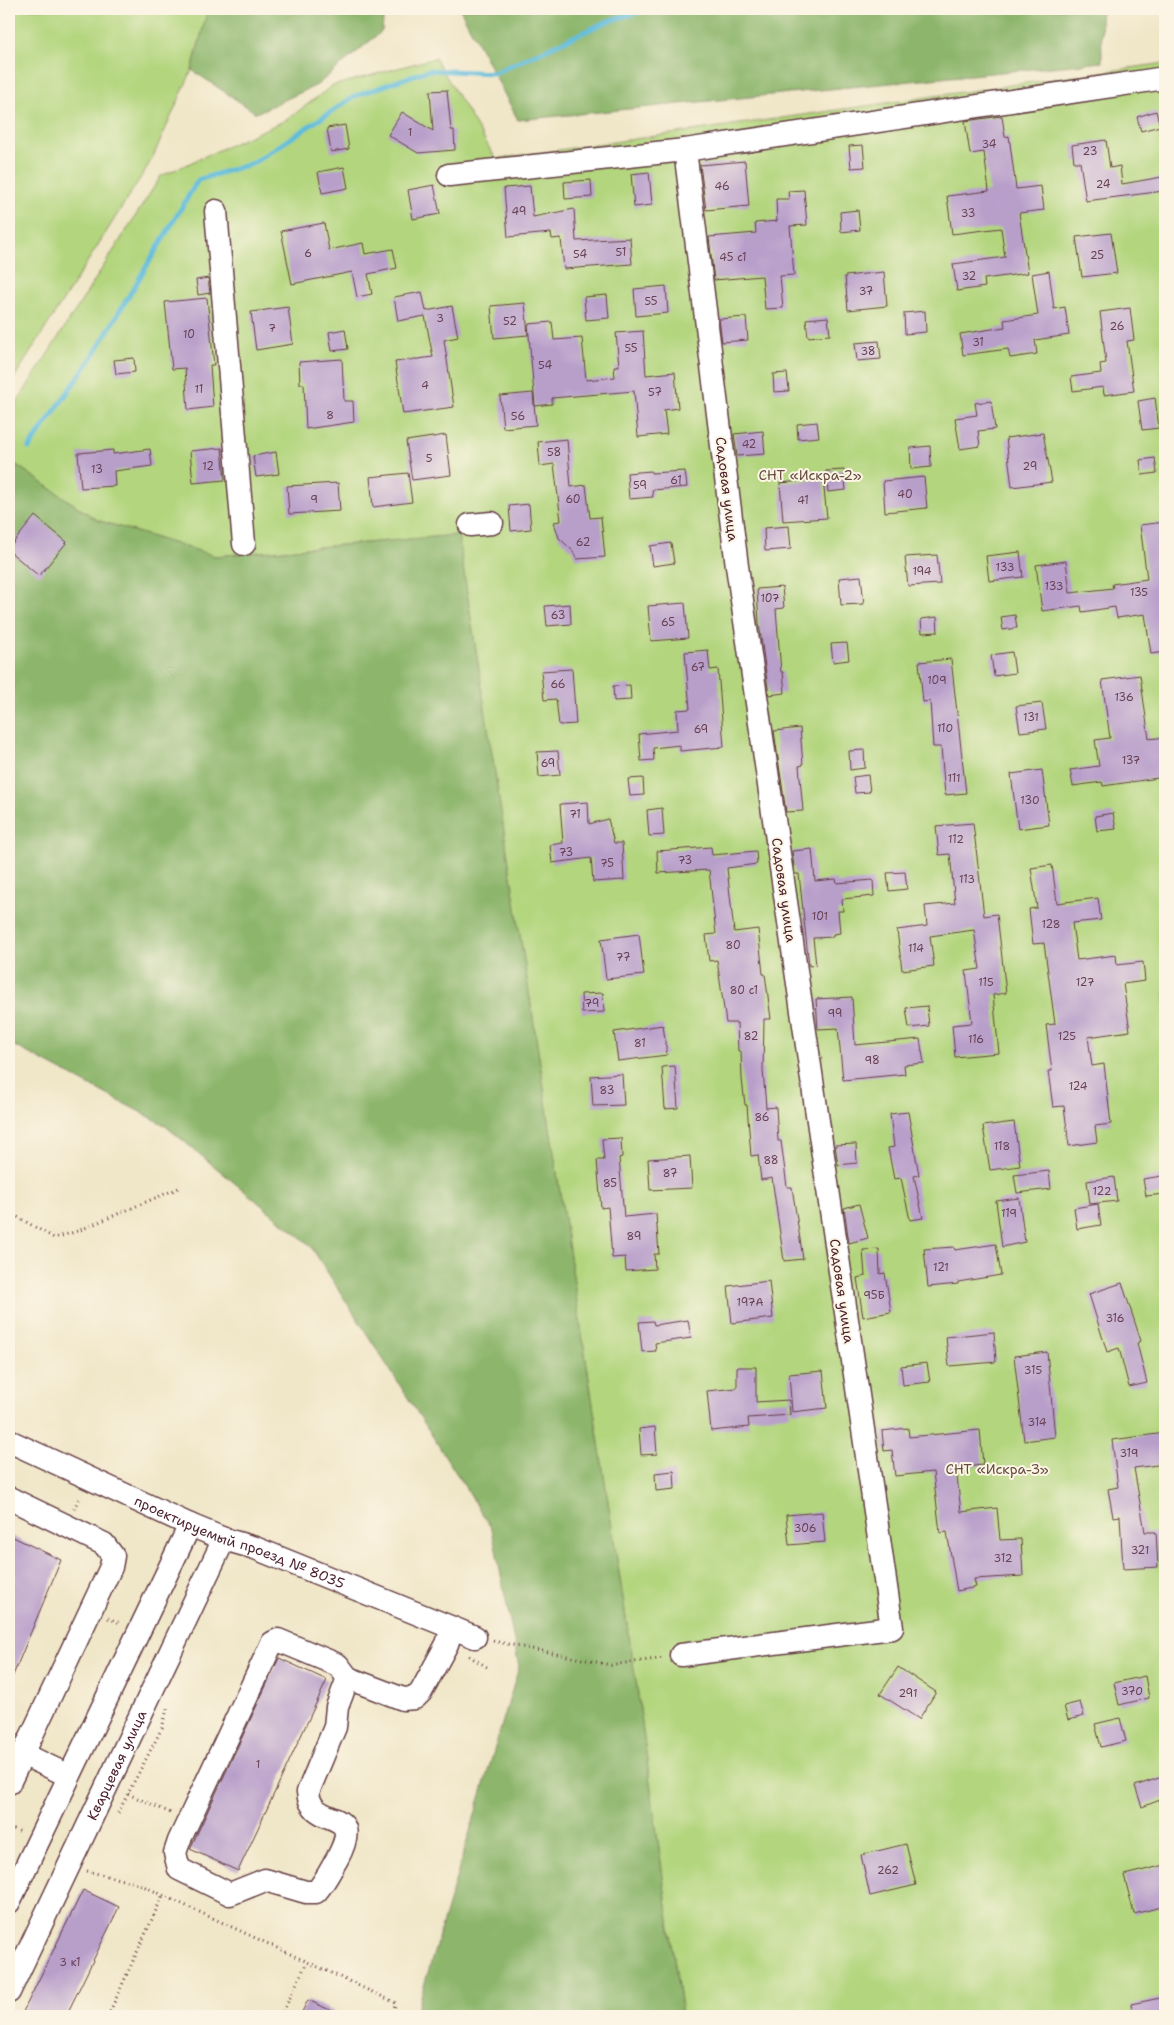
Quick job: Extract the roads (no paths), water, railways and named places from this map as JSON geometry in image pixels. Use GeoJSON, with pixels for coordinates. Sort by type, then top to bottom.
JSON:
{"type":"FeatureCollection","features":[{"type":"Feature","properties":{"kind":"street"},"geometry":{"type":"LineString","coordinates":[[449,176],[685,150],[1165,78]]}},
{"type":"Feature","properties":{"kind":"street","name":"Садовая улица"},"geometry":{"type":"LineString","coordinates":[[681,1655],[892,1628],[737,566],[685,150]]}},
{"type":"Feature","properties":{"kind":"street"},"geometry":{"type":"LineString","coordinates":[[216,211],[244,544]]}},
{"type":"Feature","properties":{"kind":"street"},"geometry":{"type":"LineString","coordinates":[[470,525],[492,524]]}},
{"type":"Feature","properties":{"kind":"street","name":"проектируемый проезд № 8035"},"geometry":{"type":"LineString","coordinates":[[9,1441],[190,1525],[224,1539],[255,1548],[449,1636],[475,1637]]}},
{"type":"Feature","properties":{"kind":"street"},"geometry":{"type":"LineString","coordinates":[[9,1498],[104,1544],[113,1556],[111,1567],[9,1783]]}},
{"type":"Feature","properties":{"kind":"street"},"geometry":{"type":"LineString","coordinates":[[9,1902],[190,1525]]}},
{"type":"Feature","properties":{"kind":"street","name":"Кварцевая улица"},"geometry":{"type":"LineString","coordinates":[[9,1992],[224,1539]]}},
{"type":"Feature","properties":{"kind":"street"},"geometry":{"type":"LineString","coordinates":[[348,1678],[337,1707],[335,1728],[308,1792],[309,1802],[315,1810],[343,1825],[347,1832],[346,1843],[323,1885],[316,1892],[306,1892],[265,1880],[230,1894],[178,1869],[175,1853],[272,1644],[278,1640],[338,1665],[348,1678],[403,1699],[415,1698],[429,1678],[449,1636]]}},
{"type":"Feature","properties":{"kind":"street"},"geometry":{"type":"LineString","coordinates":[[23,1754],[69,1776]]}},
{"type":"Feature","properties":{"kind":"waterway"},"geometry":{"type":"LineString","coordinates":[[29,448],[93,356],[198,180],[253,163],[355,96],[429,70],[494,73],[608,21],[649,9]]}},
{"type":"Feature","properties":{"kind":"waterway"},"geometry":{"type":"LineString","coordinates":[[9,478],[13,472]]}},
{"type":"Feature","properties":{"kind":"park label","name":"СНТ «Искра-2»"},"geometry":{"type":"Point","coordinates":[810,475]}},
{"type":"Feature","properties":{"kind":"park label","name":"СНТ «Искра-3»"},"geometry":{"type":"Point","coordinates":[997,1469]}}]}
